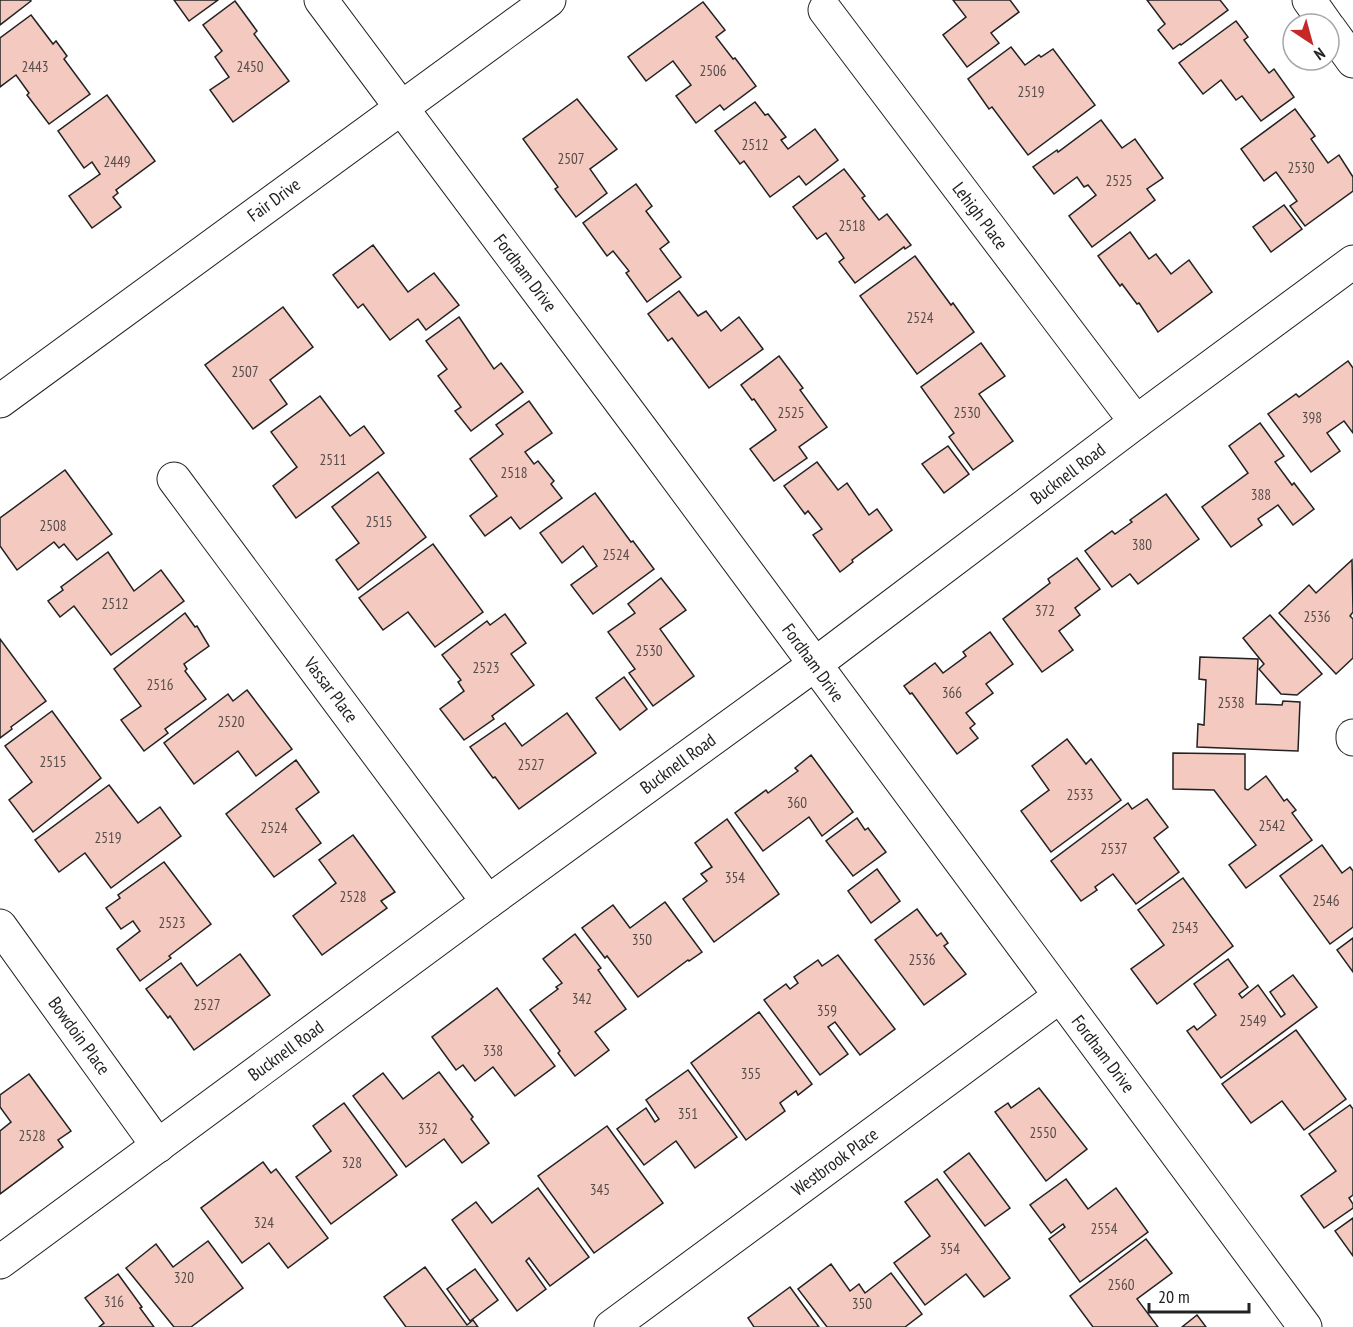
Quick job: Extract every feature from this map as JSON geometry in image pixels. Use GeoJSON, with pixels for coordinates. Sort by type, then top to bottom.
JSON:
{"type":"FeatureCollection","features":[{"type":"Feature","properties":{"kind":"street","name":"Fordham Drive"},"geometry":{"type":"LineString","coordinates":[[321,0],[654,446],[1305,1327]]}},
{"type":"Feature","properties":{"kind":"street","name":"Fair Drive"},"geometry":{"type":"LineString","coordinates":[[0,401],[549,0]]}},
{"type":"Feature","properties":{"kind":"street","name":"Lehigh Place"},"geometry":{"type":"LineString","coordinates":[[825,10],[1136,422]]}},
{"type":"Feature","properties":{"kind":"street"},"geometry":{"type":"LineString","coordinates":[[1341,44],[1353,61]]}},
{"type":"Feature","properties":{"kind":"street","name":"Bucknell Road"},"geometry":{"type":"LineString","coordinates":[[0,1262],[814,665],[1353,262]]}},
{"type":"Feature","properties":{"kind":"street","name":"Vassar Place"},"geometry":{"type":"LineString","coordinates":[[174,479],[488,902]]}},
{"type":"Feature","properties":{"kind":"street","name":"Bowdoin Place"},"geometry":{"type":"LineString","coordinates":[[0,926],[158,1146]]}},
{"type":"Feature","properties":{"kind":"street","name":"Westbrook Place"},"geometry":{"type":"LineString","coordinates":[[610,1327],[1060,996]]}},
{"type":"Feature","properties":{"kind":"building"},"geometry":{"type":"Polygon","coordinates":[[[0,0],[30,0],[31,1],[0,25],[0,0]]]}},
{"type":"Feature","properties":{"kind":"building"},"geometry":{"type":"Polygon","coordinates":[[[174,0],[218,0],[189,21],[174,0]]]}},
{"type":"Feature","properties":{"kind":"building"},"geometry":{"type":"Polygon","coordinates":[[[953,0],[1010,0],[1019,12],[991,33],[999,43],[967,67],[943,35],[966,17],[953,0]]]}},
{"type":"Feature","properties":{"kind":"building"},"geometry":{"type":"Polygon","coordinates":[[[1147,0],[1220,0],[1228,10],[1173,49],[1158,30],[1165,24],[1147,0]]]}},
{"type":"Feature","properties":{"kind":"building"},"geometry":{"type":"Polygon","coordinates":[[[235,1],[257,31],[254,34],[289,81],[233,122],[210,90],[229,77],[215,57],[222,51],[203,25],[235,1]]]}},
{"type":"Feature","properties":{"kind":"building"},"geometry":{"type":"Polygon","coordinates":[[[703,2],[725,30],[716,37],[756,86],[724,110],[720,105],[696,123],[676,96],[691,85],[673,61],[646,81],[628,57],[703,2]]]}},
{"type":"Feature","properties":{"kind":"building"},"geometry":{"type":"Polygon","coordinates":[[[31,15],[53,44],[56,41],[67,56],[64,59],[90,94],[49,124],[27,95],[29,93],[16,75],[0,87],[0,38],[31,15]]]}},
{"type":"Feature","properties":{"kind":"building"},"geometry":{"type":"Polygon","coordinates":[[[1236,21],[1248,37],[1244,40],[1269,73],[1274,69],[1294,97],[1261,121],[1242,96],[1236,100],[1221,80],[1203,94],[1179,63],[1236,21]]]}},
{"type":"Feature","properties":{"kind":"building"},"geometry":{"type":"Polygon","coordinates":[[[1011,47],[1025,65],[1053,49],[1095,105],[1028,155],[992,107],[989,109],[968,79],[1011,47]]]}},
{"type":"Feature","properties":{"kind":"building"},"geometry":{"type":"Polygon","coordinates":[[[107,95],[155,161],[116,190],[118,193],[113,197],[121,207],[92,228],[69,196],[100,174],[92,162],[84,168],[58,131],[107,95]]]}},
{"type":"Feature","properties":{"kind":"building"},"geometry":{"type":"Polygon","coordinates":[[[577,99],[617,149],[590,169],[607,193],[576,217],[555,189],[558,187],[523,139],[577,99]]]}},
{"type":"Feature","properties":{"kind":"building"},"geometry":{"type":"Polygon","coordinates":[[[755,102],[786,137],[781,140],[788,149],[815,129],[838,160],[806,185],[799,176],[770,197],[744,161],[740,164],[715,131],[755,102]]]}},
{"type":"Feature","properties":{"kind":"building"},"geometry":{"type":"Polygon","coordinates":[[[1295,109],[1315,136],[1311,139],[1328,163],[1339,155],[1353,177],[1353,191],[1305,226],[1290,206],[1297,201],[1276,172],[1264,181],[1241,149],[1295,109]]]}},
{"type":"Feature","properties":{"kind":"building"},"geometry":{"type":"Polygon","coordinates":[[[1101,120],[1122,148],[1135,139],[1163,178],[1147,189],[1155,200],[1092,247],[1069,216],[1096,195],[1088,185],[1084,187],[1077,177],[1054,194],[1033,167],[1057,150],[1058,152],[1101,120]]]}},
{"type":"Feature","properties":{"kind":"building"},"geometry":{"type":"Polygon","coordinates":[[[844,169],[865,196],[862,198],[879,220],[887,214],[911,245],[905,249],[904,247],[855,283],[839,262],[844,258],[826,233],[817,239],[793,207],[844,169]]]}},
{"type":"Feature","properties":{"kind":"building"},"geometry":{"type":"Polygon","coordinates":[[[636,184],[652,206],[646,211],[669,242],[660,249],[681,277],[647,302],[626,273],[629,271],[613,251],[607,256],[583,223],[636,184]]]}},
{"type":"Feature","properties":{"kind":"building"},"geometry":{"type":"Polygon","coordinates":[[[1284,205],[1302,229],[1271,252],[1253,227],[1284,205]]]}},
{"type":"Feature","properties":{"kind":"building"},"geometry":{"type":"Polygon","coordinates":[[[1130,232],[1149,259],[1156,254],[1171,274],[1189,260],[1212,292],[1158,332],[1139,303],[1137,304],[1122,284],[1120,286],[1098,256],[1130,232]]]}},
{"type":"Feature","properties":{"kind":"building"},"geometry":{"type":"Polygon","coordinates":[[[373,245],[408,292],[434,273],[459,305],[426,330],[418,319],[390,340],[363,304],[358,308],[333,275],[373,245]]]}},
{"type":"Feature","properties":{"kind":"building"},"geometry":{"type":"Polygon","coordinates":[[[915,256],[974,332],[917,374],[860,296],[915,256]]]}},
{"type":"Feature","properties":{"kind":"building"},"geometry":{"type":"Polygon","coordinates":[[[679,291],[698,316],[706,311],[721,331],[739,317],[763,349],[709,388],[672,338],[668,341],[648,314],[679,291]]]}},
{"type":"Feature","properties":{"kind":"building"},"geometry":{"type":"Polygon","coordinates":[[[283,307],[313,347],[270,380],[287,404],[253,429],[205,365],[283,307]]]}},
{"type":"Feature","properties":{"kind":"building"},"geometry":{"type":"Polygon","coordinates":[[[459,317],[494,369],[501,363],[523,392],[471,431],[455,411],[461,407],[438,376],[447,369],[426,341],[459,317]]]}},
{"type":"Feature","properties":{"kind":"building"},"geometry":{"type":"Polygon","coordinates":[[[981,343],[1005,376],[979,394],[1013,441],[973,470],[949,437],[954,433],[921,387],[981,343]]]}},
{"type":"Feature","properties":{"kind":"building"},"geometry":{"type":"Polygon","coordinates":[[[779,356],[803,388],[800,390],[827,427],[799,447],[807,458],[774,481],[750,449],[776,430],[741,385],[779,356]]]}},
{"type":"Feature","properties":{"kind":"building"},"geometry":{"type":"Polygon","coordinates":[[[1348,361],[1353,368],[1353,433],[1344,421],[1327,433],[1340,451],[1311,472],[1268,414],[1296,394],[1299,397],[1348,361]]]}},
{"type":"Feature","properties":{"kind":"building"},"geometry":{"type":"Polygon","coordinates":[[[320,396],[350,436],[364,426],[384,453],[296,518],[273,486],[297,467],[271,432],[320,396]]]}},
{"type":"Feature","properties":{"kind":"building"},"geometry":{"type":"Polygon","coordinates":[[[529,401],[552,433],[525,452],[534,464],[538,461],[554,481],[551,484],[562,498],[520,529],[511,517],[485,536],[470,516],[497,496],[470,459],[503,434],[496,425],[529,401]]]}},
{"type":"Feature","properties":{"kind":"building"},"geometry":{"type":"Polygon","coordinates":[[[1260,423],[1284,456],[1275,462],[1314,509],[1293,525],[1278,505],[1258,519],[1262,525],[1231,547],[1202,507],[1248,473],[1229,446],[1260,423]]]}},
{"type":"Feature","properties":{"kind":"building"},"geometry":{"type":"Polygon","coordinates":[[[948,446],[969,474],[944,493],[922,464],[948,446]]]}},
{"type":"Feature","properties":{"kind":"building"},"geometry":{"type":"Polygon","coordinates":[[[817,462],[838,490],[847,483],[869,515],[877,509],[892,530],[840,572],[813,535],[822,529],[808,511],[805,514],[784,486],[817,462]]]}},
{"type":"Feature","properties":{"kind":"building"},"geometry":{"type":"Polygon","coordinates":[[[65,470],[112,534],[77,560],[64,544],[59,548],[54,542],[17,570],[0,546],[0,518],[65,470]]]}},
{"type":"Feature","properties":{"kind":"building"},"geometry":{"type":"Polygon","coordinates":[[[378,472],[426,537],[358,590],[336,560],[359,543],[332,507],[378,472]]]}},
{"type":"Feature","properties":{"kind":"building"},"geometry":{"type":"Polygon","coordinates":[[[595,493],[654,569],[593,614],[571,585],[597,566],[583,546],[562,563],[540,533],[595,493]]]}},
{"type":"Feature","properties":{"kind":"building"},"geometry":{"type":"Polygon","coordinates":[[[1166,494],[1199,539],[1138,584],[1130,574],[1112,587],[1085,551],[1112,531],[1115,534],[1166,494]]]}},
{"type":"Feature","properties":{"kind":"building"},"geometry":{"type":"Polygon","coordinates":[[[433,544],[483,612],[435,647],[408,612],[383,630],[359,598],[433,544]]]}},
{"type":"Feature","properties":{"kind":"building"},"geometry":{"type":"Polygon","coordinates":[[[108,552],[134,591],[161,570],[184,601],[111,655],[74,606],[60,617],[48,601],[63,590],[61,587],[108,552]]]}},
{"type":"Feature","properties":{"kind":"building"},"geometry":{"type":"Polygon","coordinates":[[[1077,558],[1100,589],[1075,608],[1080,615],[1059,631],[1073,650],[1042,672],[1003,619],[1050,583],[1048,579],[1077,558]]]}},
{"type":"Feature","properties":{"kind":"building"},"geometry":{"type":"Polygon","coordinates":[[[1352,560],[1353,612],[1350,616],[1353,619],[1353,658],[1336,674],[1279,613],[1309,585],[1316,593],[1352,560]]]}},
{"type":"Feature","properties":{"kind":"building"},"geometry":{"type":"Polygon","coordinates":[[[661,578],[686,610],[660,629],[694,676],[653,706],[629,673],[635,669],[608,632],[635,613],[628,604],[661,578]]]}},
{"type":"Feature","properties":{"kind":"building"},"geometry":{"type":"Polygon","coordinates":[[[185,613],[195,627],[197,626],[209,646],[184,664],[187,669],[185,671],[206,699],[165,729],[168,733],[144,751],[121,720],[141,706],[114,669],[185,613]]]}},
{"type":"Feature","properties":{"kind":"building"},"geometry":{"type":"Polygon","coordinates":[[[505,614],[526,643],[511,654],[534,685],[492,716],[494,719],[464,740],[440,709],[464,691],[458,682],[461,680],[442,655],[487,621],[490,625],[505,614]]]}},
{"type":"Feature","properties":{"kind":"building"},"geometry":{"type":"Polygon","coordinates":[[[1270,615],[1322,674],[1297,695],[1281,694],[1259,669],[1264,664],[1243,638],[1270,615]]]}},
{"type":"Feature","properties":{"kind":"building"},"geometry":{"type":"Polygon","coordinates":[[[990,632],[1013,664],[986,684],[993,693],[966,713],[975,724],[970,728],[978,738],[957,754],[912,693],[910,694],[904,686],[935,663],[943,673],[966,656],[963,652],[990,632]]]}},
{"type":"Feature","properties":{"kind":"building"},"geometry":{"type":"Polygon","coordinates":[[[0,639],[46,701],[0,738],[0,639]]]}},
{"type":"Feature","properties":{"kind":"building"},"geometry":{"type":"Polygon","coordinates":[[[1200,657],[1258,659],[1256,704],[1282,705],[1283,701],[1300,702],[1298,751],[1197,747],[1198,724],[1204,725],[1206,680],[1199,679],[1200,657]]]}},
{"type":"Feature","properties":{"kind":"building"},"geometry":{"type":"Polygon","coordinates":[[[624,677],[647,709],[620,730],[596,698],[624,677]]]}},
{"type":"Feature","properties":{"kind":"building"},"geometry":{"type":"Polygon","coordinates":[[[247,690],[292,749],[256,776],[238,751],[194,784],[164,743],[228,694],[233,701],[247,690]]]}},
{"type":"Feature","properties":{"kind":"building"},"geometry":{"type":"Polygon","coordinates":[[[52,711],[101,778],[33,832],[9,800],[32,782],[5,746],[52,711]]]}},
{"type":"Feature","properties":{"kind":"building"},"geometry":{"type":"Polygon","coordinates":[[[567,713],[596,753],[519,809],[470,747],[505,723],[522,746],[567,713]]]}},
{"type":"Feature","properties":{"kind":"building"},"geometry":{"type":"Polygon","coordinates":[[[1067,739],[1086,764],[1091,759],[1121,800],[1051,852],[1021,811],[1049,790],[1032,766],[1067,739]]]}},
{"type":"Feature","properties":{"kind":"building"},"geometry":{"type":"Polygon","coordinates":[[[1173,753],[1245,754],[1245,789],[1248,790],[1266,776],[1284,801],[1287,799],[1296,810],[1292,813],[1312,840],[1246,888],[1229,865],[1256,845],[1214,790],[1173,789],[1173,753]]]}},
{"type":"Feature","properties":{"kind":"building"},"geometry":{"type":"Polygon","coordinates":[[[811,755],[853,812],[822,836],[809,817],[763,851],[735,813],[766,790],[768,793],[798,771],[795,768],[811,755]]]}},
{"type":"Feature","properties":{"kind":"building"},"geometry":{"type":"Polygon","coordinates":[[[296,760],[319,792],[296,809],[321,843],[274,877],[226,814],[296,760]]]}},
{"type":"Feature","properties":{"kind":"building"},"geometry":{"type":"Polygon","coordinates":[[[109,785],[138,823],[160,807],[181,836],[111,888],[85,853],[59,872],[35,840],[109,785]]]}},
{"type":"Feature","properties":{"kind":"building"},"geometry":{"type":"Polygon","coordinates":[[[1147,799],[1168,827],[1154,838],[1179,872],[1136,904],[1113,874],[1095,887],[1097,890],[1081,901],[1051,861],[1128,803],[1132,809],[1147,799]]]}},
{"type":"Feature","properties":{"kind":"building"},"geometry":{"type":"Polygon","coordinates":[[[857,818],[865,830],[868,828],[886,852],[853,876],[826,841],[857,818]]]}},
{"type":"Feature","properties":{"kind":"building"},"geometry":{"type":"Polygon","coordinates":[[[727,819],[779,894],[714,942],[683,899],[707,881],[701,874],[712,867],[695,843],[727,819]]]}},
{"type":"Feature","properties":{"kind":"building"},"geometry":{"type":"Polygon","coordinates":[[[353,835],[395,892],[381,901],[387,908],[322,955],[293,916],[336,883],[319,860],[353,835]]]}},
{"type":"Feature","properties":{"kind":"building"},"geometry":{"type":"Polygon","coordinates":[[[1322,845],[1342,873],[1350,867],[1353,871],[1353,927],[1330,944],[1280,876],[1322,845]]]}},
{"type":"Feature","properties":{"kind":"building"},"geometry":{"type":"Polygon","coordinates":[[[164,862],[211,924],[140,981],[117,949],[140,931],[133,921],[121,929],[106,908],[120,898],[118,895],[164,862]]]}},
{"type":"Feature","properties":{"kind":"building"},"geometry":{"type":"Polygon","coordinates":[[[877,869],[900,901],[871,923],[848,891],[877,869]]]}},
{"type":"Feature","properties":{"kind":"building"},"geometry":{"type":"Polygon","coordinates":[[[1183,878],[1233,946],[1157,1004],[1131,969],[1164,945],[1138,910],[1183,878]]]}},
{"type":"Feature","properties":{"kind":"building"},"geometry":{"type":"Polygon","coordinates":[[[665,902],[702,952],[638,997],[582,928],[613,905],[630,928],[665,902]]]}},
{"type":"Feature","properties":{"kind":"building"},"geometry":{"type":"Polygon","coordinates":[[[917,909],[937,936],[941,933],[948,943],[944,946],[966,974],[924,1005],[875,940],[917,909]]]}},
{"type":"Feature","properties":{"kind":"building"},"geometry":{"type":"Polygon","coordinates":[[[575,934],[601,968],[598,970],[626,1009],[595,1032],[609,1050],[575,1076],[530,1010],[558,989],[556,987],[562,983],[543,959],[575,934]]]}},
{"type":"Feature","properties":{"kind":"building"},"geometry":{"type":"Polygon","coordinates":[[[1353,938],[1353,972],[1337,950],[1353,938]]]}},
{"type":"Feature","properties":{"kind":"building"},"geometry":{"type":"Polygon","coordinates":[[[240,954],[270,995],[194,1050],[170,1016],[168,1018],[146,989],[181,963],[197,986],[240,954]]]}},
{"type":"Feature","properties":{"kind":"building"},"geometry":{"type":"Polygon","coordinates":[[[838,955],[895,1029],[860,1055],[835,1022],[828,1027],[848,1054],[820,1075],[764,1000],[786,984],[790,989],[798,983],[794,977],[818,960],[822,966],[838,955]]]}},
{"type":"Feature","properties":{"kind":"building"},"geometry":{"type":"Polygon","coordinates":[[[1228,959],[1248,987],[1239,994],[1242,998],[1258,985],[1281,1017],[1285,1014],[1270,992],[1293,975],[1317,1007],[1221,1078],[1187,1031],[1194,1026],[1197,1030],[1216,1015],[1194,984],[1228,959]]]}},
{"type":"Feature","properties":{"kind":"building"},"geometry":{"type":"Polygon","coordinates":[[[497,988],[555,1066],[515,1096],[493,1067],[475,1081],[463,1065],[456,1070],[432,1037],[497,988]]]}},
{"type":"Feature","properties":{"kind":"building"},"geometry":{"type":"Polygon","coordinates":[[[759,1012],[812,1084],[798,1095],[796,1091],[780,1103],[785,1111],[746,1140],[691,1063],[759,1012]]]}},
{"type":"Feature","properties":{"kind":"building"},"geometry":{"type":"Polygon","coordinates":[[[1296,1030],[1346,1099],[1304,1130],[1282,1101],[1251,1123],[1222,1084],[1296,1030]]]}},
{"type":"Feature","properties":{"kind":"building"},"geometry":{"type":"Polygon","coordinates":[[[688,1070],[737,1137],[695,1168],[676,1141],[644,1165],[617,1129],[646,1108],[655,1122],[659,1119],[646,1100],[688,1070]]]}},
{"type":"Feature","properties":{"kind":"building"},"geometry":{"type":"Polygon","coordinates":[[[439,1072],[473,1117],[471,1119],[489,1143],[462,1163],[444,1139],[406,1167],[353,1096],[383,1073],[403,1099],[439,1072]]]}},
{"type":"Feature","properties":{"kind":"building"},"geometry":{"type":"Polygon","coordinates":[[[29,1074],[71,1131],[58,1140],[63,1147],[0,1194],[0,1131],[11,1122],[0,1107],[0,1095],[29,1074]]]}},
{"type":"Feature","properties":{"kind":"building"},"geometry":{"type":"Polygon","coordinates":[[[1039,1088],[1087,1149],[1046,1181],[995,1112],[1008,1103],[1011,1108],[1039,1088]]]}},
{"type":"Feature","properties":{"kind":"building"},"geometry":{"type":"Polygon","coordinates":[[[344,1103],[397,1175],[331,1224],[296,1177],[331,1151],[313,1126],[344,1103]]]}},
{"type":"Feature","properties":{"kind":"building"},"geometry":{"type":"Polygon","coordinates":[[[1350,1105],[1353,1109],[1353,1195],[1349,1198],[1353,1208],[1324,1228],[1301,1196],[1336,1171],[1309,1134],[1350,1105]]]}},
{"type":"Feature","properties":{"kind":"building"},"geometry":{"type":"Polygon","coordinates":[[[607,1126],[663,1203],[594,1253],[538,1176],[607,1126]]]}},
{"type":"Feature","properties":{"kind":"building"},"geometry":{"type":"Polygon","coordinates":[[[969,1153],[1010,1208],[985,1226],[944,1172],[969,1153]]]}},
{"type":"Feature","properties":{"kind":"building"},"geometry":{"type":"Polygon","coordinates":[[[263,1162],[271,1173],[276,1169],[328,1238],[288,1268],[269,1243],[242,1263],[201,1208],[263,1162]]]}},
{"type":"Feature","properties":{"kind":"building"},"geometry":{"type":"Polygon","coordinates":[[[937,1179],[1010,1278],[984,1297],[966,1274],[925,1305],[894,1263],[930,1236],[905,1202],[937,1179]]]}},
{"type":"Feature","properties":{"kind":"building"},"geometry":{"type":"Polygon","coordinates":[[[1066,1179],[1088,1209],[1116,1188],[1148,1232],[1080,1282],[1049,1239],[1065,1227],[1063,1224],[1051,1233],[1030,1205],[1066,1179]]]}},
{"type":"Feature","properties":{"kind":"building"},"geometry":{"type":"Polygon","coordinates":[[[538,1188],[589,1257],[550,1286],[529,1258],[526,1261],[546,1289],[517,1311],[452,1220],[476,1202],[492,1223],[538,1188]]]}},
{"type":"Feature","properties":{"kind":"building"},"geometry":{"type":"Polygon","coordinates":[[[1353,1218],[1353,1256],[1335,1231],[1353,1218]]]}},
{"type":"Feature","properties":{"kind":"building"},"geometry":{"type":"Polygon","coordinates":[[[1146,1239],[1172,1273],[1137,1299],[1158,1327],[1093,1327],[1070,1296],[1146,1239]]]}},
{"type":"Feature","properties":{"kind":"building"},"geometry":{"type":"Polygon","coordinates":[[[208,1241],[243,1288],[191,1327],[174,1327],[126,1268],[156,1244],[173,1267],[208,1241]]]}},
{"type":"Feature","properties":{"kind":"building"},"geometry":{"type":"Polygon","coordinates":[[[831,1264],[850,1291],[859,1284],[865,1293],[891,1273],[922,1314],[905,1327],[827,1327],[798,1289],[831,1264]]]}},
{"type":"Feature","properties":{"kind":"building"},"geometry":{"type":"Polygon","coordinates":[[[425,1267],[467,1325],[473,1320],[478,1327],[406,1327],[384,1297],[425,1267]]]}},
{"type":"Feature","properties":{"kind":"building"},"geometry":{"type":"Polygon","coordinates":[[[475,1269],[498,1300],[470,1321],[447,1289],[475,1269]]]}},
{"type":"Feature","properties":{"kind":"building"},"geometry":{"type":"Polygon","coordinates":[[[118,1274],[154,1327],[99,1327],[104,1323],[85,1298],[118,1274]]]}},
{"type":"Feature","properties":{"kind":"building"},"geometry":{"type":"Polygon","coordinates":[[[790,1287],[819,1327],[754,1327],[748,1318],[790,1287]]]}},
{"type":"Feature","properties":{"kind":"building"},"geometry":{"type":"Polygon","coordinates":[[[1197,1315],[1206,1327],[1182,1327],[1197,1315]]]}}]}
